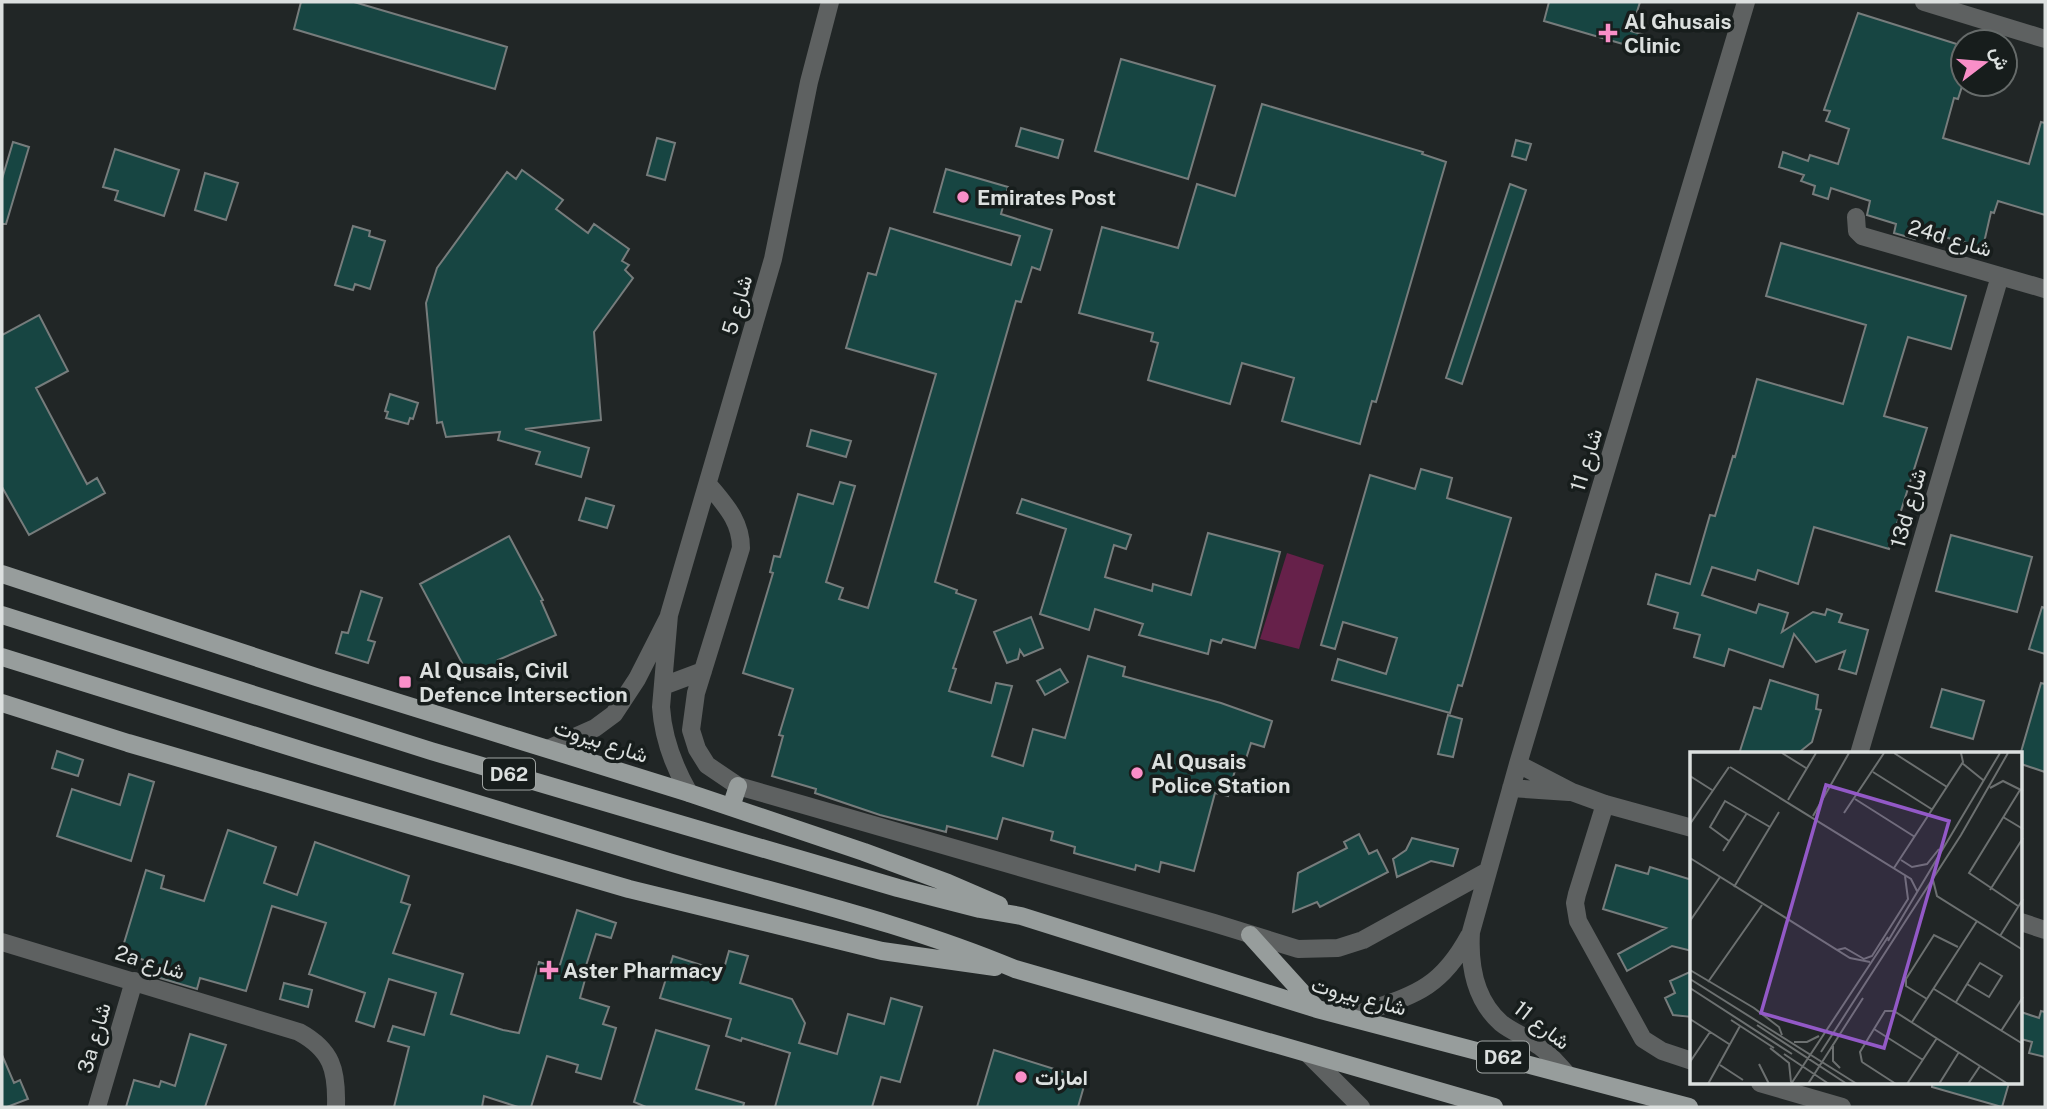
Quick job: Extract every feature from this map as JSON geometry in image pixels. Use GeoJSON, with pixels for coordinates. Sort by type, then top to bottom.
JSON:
{"type":"FeatureCollection","features":[{"type":"Feature","properties":{"kind":"main road","name":"شارع بيروت"},"geometry":{"type":"LineString","coordinates":[[5,574],[316,677],[550,748],[731,807],[927,875],[1021,916],[1317,1009],[1689,1107]]}},
{"type":"Feature","properties":{"kind":"main road","name":"شارع بيروت"},"geometry":{"type":"LineString","coordinates":[[2,615],[418,747],[673,823],[898,888],[980,909],[1021,916]]}},
{"type":"Feature","properties":{"kind":"main road","name":"D62"},"geometry":{"type":"LineString","coordinates":[[2,657],[659,859],[884,922],[971,950],[1015,969],[1494,1107]]}},
{"type":"Feature","properties":{"kind":"main road","name":"D62"},"geometry":{"type":"LineString","coordinates":[[2,704],[629,889],[882,951],[1015,969]]}},
{"type":"Feature","properties":{"kind":"main road"},"geometry":{"type":"LineString","coordinates":[[731,807],[738,786]]}},
{"type":"Feature","properties":{"kind":"main road"},"geometry":{"type":"LineString","coordinates":[[1250,934],[1317,1009]]}},
{"type":"Feature","properties":{"kind":"street","name":"شارع 5"},"geometry":{"type":"LineString","coordinates":[[689,793],[678,775],[665,737],[661,706],[669,615],[770,272],[810,82],[830,2]]}},
{"type":"Feature","properties":{"kind":"street","name":"شارع 11"},"geometry":{"type":"LineString","coordinates":[[1566,1073],[1539,1046],[1502,1024],[1490,1012],[1474,977],[1470,950],[1471,932],[1518,764],[1746,2]]}},
{"type":"Feature","properties":{"kind":"street"},"geometry":{"type":"LineString","coordinates":[[1924,2],[2045,39]]}},
{"type":"Feature","properties":{"kind":"street","name":"24d شارع"},"geometry":{"type":"LineString","coordinates":[[1856,217],[1857,230],[1862,236],[2045,289]]}},
{"type":"Feature","properties":{"kind":"street","name":"13d شارع"},"geometry":{"type":"LineString","coordinates":[[1861,752],[2000,276]]}},
{"type":"Feature","properties":{"kind":"street"},"geometry":{"type":"LineString","coordinates":[[708,484],[736,520],[740,529],[741,548],[692,711],[691,730],[697,749],[707,765],[738,786],[1298,949],[1325,950],[1351,945],[1488,871]]}},
{"type":"Feature","properties":{"kind":"street","name":"شارع 5"},"geometry":{"type":"LineString","coordinates":[[550,748],[595,728],[614,714],[636,679],[669,615]]}},
{"type":"Feature","properties":{"kind":"street"},"geometry":{"type":"LineString","coordinates":[[663,686],[703,671]]}},
{"type":"Feature","properties":{"kind":"street"},"geometry":{"type":"LineString","coordinates":[[1518,764],[1572,792],[1690,827]]}},
{"type":"Feature","properties":{"kind":"street"},"geometry":{"type":"LineString","coordinates":[[1511,788],[1572,792]]}},
{"type":"Feature","properties":{"kind":"street"},"geometry":{"type":"LineString","coordinates":[[1605,804],[1577,894],[1575,903],[1578,921],[1643,1039],[1662,1051],[1690,1060]]}},
{"type":"Feature","properties":{"kind":"street"},"geometry":{"type":"LineString","coordinates":[[2022,922],[2045,930]]}},
{"type":"Feature","properties":{"kind":"street","name":"شارع 11"},"geometry":{"type":"LineString","coordinates":[[1349,1017],[1407,998],[1424,989],[1451,965],[1471,932]]}},
{"type":"Feature","properties":{"kind":"street","name":"2a شارع"},"geometry":{"type":"LineString","coordinates":[[2,942],[285,1026],[314,1032],[326,1038],[337,1049],[342,1064],[342,1090],[335,1107]]}},
{"type":"Feature","properties":{"kind":"street","name":"3a شارع"},"geometry":{"type":"LineString","coordinates":[[97,1107],[134,981]]}},
{"type":"Feature","properties":{"kind":"street"},"geometry":{"type":"LineString","coordinates":[[1309,1055],[1361,1107]]}},
{"type":"Feature","properties":{"kind":"street"},"geometry":{"type":"LineString","coordinates":[[1763,1084],[1842,1107]]}},
{"type":"Feature","properties":{"kind":"shaded area"},"geometry":{"type":"Polygon","coordinates":[[[1287,553],[1324,565],[1299,649],[1260,639],[1287,553]]]}},
{"type":"Feature","properties":{"kind":"building"},"geometry":{"type":"Polygon","coordinates":[[[301,2],[354,2],[507,47],[495,89],[294,29],[301,2]]]}},
{"type":"Feature","properties":{"kind":"building","name":"Al Ghusais Clinic"},"geometry":{"type":"Polygon","coordinates":[[[1549,2],[1640,2],[1631,31],[1644,35],[1640,49],[1544,21],[1549,2]]]}},
{"type":"Feature","properties":{"kind":"building"},"geometry":{"type":"Polygon","coordinates":[[[1858,13],[1949,42],[1949,98],[1954,98],[1943,138],[2029,164],[2041,122],[2045,123],[2045,215],[1998,201],[1994,213],[1991,212],[1983,247],[1917,230],[1915,239],[1894,233],[1896,224],[1867,215],[1870,201],[1831,188],[1828,199],[1813,194],[1815,186],[1801,181],[1804,175],[1779,167],[1783,152],[1808,161],[1810,155],[1838,164],[1849,129],[1826,121],[1830,111],[1824,110],[1858,13]]]}},
{"type":"Feature","properties":{"kind":"building"},"geometry":{"type":"Polygon","coordinates":[[[1121,59],[1215,86],[1188,179],[1095,151],[1121,59]]]}},
{"type":"Feature","properties":{"kind":"building"},"geometry":{"type":"Polygon","coordinates":[[[1262,104],[1423,152],[1422,154],[1446,162],[1376,402],[1372,401],[1360,444],[1282,421],[1294,378],[1242,363],[1230,404],[1148,380],[1158,343],[1151,341],[1153,333],[1079,313],[1102,227],[1178,248],[1197,184],[1235,196],[1262,104]]]}},
{"type":"Feature","properties":{"kind":"building"},"geometry":{"type":"Polygon","coordinates":[[[1021,128],[1063,140],[1058,158],[1016,146],[1021,128]]]}},
{"type":"Feature","properties":{"kind":"building"},"geometry":{"type":"Polygon","coordinates":[[[657,138],[675,143],[665,180],[647,175],[657,138]]]}},
{"type":"Feature","properties":{"kind":"building"},"geometry":{"type":"Polygon","coordinates":[[[1516,140],[1531,144],[1526,160],[1512,156],[1516,140]]]}},
{"type":"Feature","properties":{"kind":"building"},"geometry":{"type":"Polygon","coordinates":[[[13,142],[29,147],[6,224],[2,224],[2,179],[13,142]]]}},
{"type":"Feature","properties":{"kind":"building"},"geometry":{"type":"Polygon","coordinates":[[[115,149],[179,170],[164,216],[115,200],[118,191],[103,187],[115,149]]]}},
{"type":"Feature","properties":{"kind":"building"},"geometry":{"type":"Polygon","coordinates":[[[946,169],[1008,187],[1001,214],[1052,230],[1040,270],[1032,267],[1021,302],[1016,301],[935,582],[976,600],[953,668],[956,669],[949,691],[991,703],[996,683],[1012,686],[992,756],[1023,766],[1033,729],[1065,738],[1088,656],[1125,667],[1123,676],[1221,703],[1272,721],[1264,747],[1251,743],[1244,765],[1237,763],[1228,796],[1215,793],[1194,871],[1161,862],[1159,872],[1136,865],[1135,870],[1074,853],[1075,847],[1051,840],[1053,832],[1003,818],[997,839],[947,826],[946,832],[880,815],[815,793],[816,789],[772,776],[783,736],[779,735],[793,689],[743,673],[773,573],[770,572],[774,556],[780,557],[798,494],[833,504],[840,482],[855,486],[826,582],[843,588],[839,599],[868,608],[936,374],[846,348],[868,273],[876,275],[890,228],[1011,265],[1020,236],[934,212],[946,169]]]}},
{"type":"Feature","properties":{"kind":"building"},"geometry":{"type":"Polygon","coordinates":[[[522,170],[563,200],[556,209],[588,233],[594,224],[629,249],[622,261],[629,265],[625,270],[633,278],[594,332],[601,420],[525,429],[589,448],[581,477],[536,464],[540,452],[498,440],[500,432],[446,437],[442,422],[437,423],[426,303],[437,268],[507,172],[516,179],[522,170]]]}},
{"type":"Feature","properties":{"kind":"building"},"geometry":{"type":"Polygon","coordinates":[[[205,173],[238,183],[226,220],[195,210],[205,173]]]}},
{"type":"Feature","properties":{"kind":"building"},"geometry":{"type":"Polygon","coordinates":[[[1510,184],[1526,190],[1462,384],[1446,378],[1510,184]]]}},
{"type":"Feature","properties":{"kind":"building"},"geometry":{"type":"Polygon","coordinates":[[[353,226],[370,231],[369,236],[385,241],[370,289],[355,284],[353,290],[335,285],[353,226]]]}},
{"type":"Feature","properties":{"kind":"building"},"geometry":{"type":"Polygon","coordinates":[[[1781,243],[1966,296],[1951,349],[1908,337],[1884,416],[1927,428],[1889,549],[1814,527],[1798,584],[1758,570],[1755,580],[1712,567],[1702,595],[1756,613],[1759,604],[1788,613],[1782,632],[1813,612],[1825,615],[1827,609],[1842,614],[1839,622],[1868,630],[1856,674],[1839,669],[1845,651],[1816,662],[1794,634],[1783,667],[1729,649],[1724,666],[1694,657],[1700,635],[1674,628],[1678,613],[1648,604],[1656,574],[1690,584],[1710,515],[1715,516],[1733,456],[1735,457],[1757,379],[1843,404],[1866,325],[1766,296],[1781,243]]]}},
{"type":"Feature","properties":{"kind":"building"},"geometry":{"type":"Polygon","coordinates":[[[39,315],[68,371],[36,388],[87,484],[97,478],[105,493],[29,535],[2,487],[2,335],[39,315]]]}},
{"type":"Feature","properties":{"kind":"building"},"geometry":{"type":"Polygon","coordinates":[[[390,394],[418,403],[413,419],[410,418],[408,424],[386,418],[388,412],[385,411],[390,394]]]}},
{"type":"Feature","properties":{"kind":"building"},"geometry":{"type":"Polygon","coordinates":[[[811,430],[851,441],[846,457],[807,446],[811,430]]]}},
{"type":"Feature","properties":{"kind":"building"},"geometry":{"type":"Polygon","coordinates":[[[1421,469],[1452,478],[1447,498],[1511,518],[1462,686],[1458,685],[1450,713],[1332,680],[1338,659],[1386,674],[1397,638],[1343,622],[1335,649],[1321,645],[1370,475],[1415,489],[1421,469]]]}},
{"type":"Feature","properties":{"kind":"building"},"geometry":{"type":"Polygon","coordinates":[[[586,498],[614,506],[607,528],[579,520],[586,498]]]}},
{"type":"Feature","properties":{"kind":"building"},"geometry":{"type":"Polygon","coordinates":[[[1022,499],[1131,535],[1126,549],[1114,545],[1105,577],[1152,591],[1153,584],[1191,595],[1208,533],[1280,552],[1255,648],[1223,639],[1221,643],[1211,640],[1208,654],[1139,635],[1143,624],[1095,609],[1089,630],[1040,614],[1066,529],[1017,513],[1022,499]]]}},
{"type":"Feature","properties":{"kind":"building"},"geometry":{"type":"Polygon","coordinates":[[[1951,535],[2032,557],[2017,612],[1936,591],[1951,535]]]}},
{"type":"Feature","properties":{"kind":"building"},"geometry":{"type":"Polygon","coordinates":[[[509,536],[543,600],[541,601],[556,635],[498,660],[501,666],[471,680],[420,584],[509,536]]]}},
{"type":"Feature","properties":{"kind":"building"},"geometry":{"type":"Polygon","coordinates":[[[361,591],[382,598],[368,640],[375,642],[368,663],[336,653],[342,632],[348,633],[361,591]]]}},
{"type":"Feature","properties":{"kind":"building"},"geometry":{"type":"Polygon","coordinates":[[[2042,607],[2045,608],[2045,654],[2029,649],[2042,607]]]}},
{"type":"Feature","properties":{"kind":"building"},"geometry":{"type":"Polygon","coordinates":[[[1031,617],[1043,648],[1024,656],[1020,650],[1018,659],[1007,663],[994,632],[1031,617]]]}},
{"type":"Feature","properties":{"kind":"building"},"geometry":{"type":"Polygon","coordinates":[[[1060,669],[1068,682],[1045,695],[1037,681],[1060,669]]]}},
{"type":"Feature","properties":{"kind":"building"},"geometry":{"type":"Polygon","coordinates":[[[1770,680],[1818,695],[1816,709],[1821,710],[1812,742],[1800,752],[1740,752],[1754,707],[1761,709],[1770,680]]]}},
{"type":"Feature","properties":{"kind":"building"},"geometry":{"type":"Polygon","coordinates":[[[2041,683],[2045,684],[2045,772],[2022,764],[2021,752],[2041,683]]]}},
{"type":"Feature","properties":{"kind":"building"},"geometry":{"type":"Polygon","coordinates":[[[1942,689],[1984,701],[1973,739],[1931,727],[1942,689]]]}},
{"type":"Feature","properties":{"kind":"building"},"geometry":{"type":"Polygon","coordinates":[[[1448,715],[1462,719],[1453,757],[1438,754],[1448,715]]]}},
{"type":"Feature","properties":{"kind":"building"},"geometry":{"type":"Polygon","coordinates":[[[57,751],[83,760],[78,776],[52,768],[57,751]]]}},
{"type":"Feature","properties":{"kind":"building"},"geometry":{"type":"Polygon","coordinates":[[[129,774],[154,782],[131,861],[57,836],[72,789],[120,805],[129,774]]]}},
{"type":"Feature","properties":{"kind":"building"},"geometry":{"type":"Polygon","coordinates":[[[228,830],[276,847],[264,883],[297,895],[315,842],[409,876],[401,902],[410,905],[393,953],[463,974],[451,1014],[503,1030],[519,1033],[539,962],[559,968],[577,910],[616,923],[611,938],[596,934],[583,975],[586,976],[580,998],[609,1007],[603,1024],[616,1028],[601,1079],[576,1072],[578,1065],[547,1056],[531,1107],[518,1107],[484,1096],[482,1107],[394,1107],[409,1047],[388,1041],[393,1026],[424,1035],[436,993],[389,979],[374,1027],[356,1021],[365,993],[309,974],[326,923],[272,906],[246,991],[200,978],[197,989],[143,973],[147,961],[121,953],[146,870],[164,876],[161,888],[204,901],[228,830]]]}},
{"type":"Feature","properties":{"kind":"building"},"geometry":{"type":"Polygon","coordinates":[[[1359,834],[1369,854],[1377,850],[1388,872],[1320,907],[1317,902],[1293,912],[1298,873],[1347,848],[1344,842],[1359,834]]]}},
{"type":"Feature","properties":{"kind":"building"},"geometry":{"type":"Polygon","coordinates":[[[1412,838],[1458,849],[1453,866],[1431,861],[1397,877],[1393,859],[1406,850],[1412,838]]]}},
{"type":"Feature","properties":{"kind":"building"},"geometry":{"type":"Polygon","coordinates":[[[1616,865],[1648,874],[1650,867],[1690,879],[1690,950],[1672,946],[1627,971],[1618,954],[1666,928],[1603,909],[1616,865]]]}},
{"type":"Feature","properties":{"kind":"building"},"geometry":{"type":"Polygon","coordinates":[[[729,951],[748,956],[740,983],[792,999],[805,1023],[799,1043],[837,1054],[848,1014],[884,1024],[891,998],[922,1007],[900,1082],[881,1077],[872,1107],[775,1107],[790,1053],[742,1038],[741,1041],[726,1036],[731,1019],[660,998],[673,956],[723,972],[729,951]]]}},
{"type":"Feature","properties":{"kind":"building"},"geometry":{"type":"Polygon","coordinates":[[[1690,972],[1690,1017],[1673,1015],[1665,998],[1675,993],[1670,981],[1690,972]]]}},
{"type":"Feature","properties":{"kind":"building"},"geometry":{"type":"Polygon","coordinates":[[[284,983],[312,990],[308,1007],[280,999],[284,983]]]}},
{"type":"Feature","properties":{"kind":"building"},"geometry":{"type":"Polygon","coordinates":[[[2041,1011],[2045,1012],[2045,1057],[2029,1053],[2032,1042],[2022,1039],[2022,1012],[2039,1018],[2041,1011]]]}},
{"type":"Feature","properties":{"kind":"building"},"geometry":{"type":"Polygon","coordinates":[[[656,1030],[709,1046],[696,1089],[744,1103],[743,1107],[646,1107],[634,1102],[656,1030]]]}},
{"type":"Feature","properties":{"kind":"building"},"geometry":{"type":"Polygon","coordinates":[[[190,1034],[226,1045],[205,1107],[126,1107],[134,1080],[159,1087],[161,1081],[175,1086],[190,1034]]]}},
{"type":"Feature","properties":{"kind":"building","name":"امارات"},"geometry":{"type":"Polygon","coordinates":[[[994,1050],[1086,1079],[1078,1107],[977,1107],[994,1050]]]}},
{"type":"Feature","properties":{"kind":"building"},"geometry":{"type":"Polygon","coordinates":[[[2,1055],[14,1083],[20,1080],[28,1099],[7,1107],[2,1107],[2,1055]]]}},
{"type":"Feature","properties":{"kind":"building"},"geometry":{"type":"Polygon","coordinates":[[[1932,1084],[2009,1084],[2002,1107],[1932,1087],[1932,1084]]]}},
{"type":"Feature","properties":{"kind":"place","name":"Al Ghusais Clinic"},"geometry":{"type":"Point","coordinates":[1608,33]}},
{"type":"Feature","properties":{"kind":"place","name":"Emirates Post"},"geometry":{"type":"Point","coordinates":[963,197]}},
{"type":"Feature","properties":{"kind":"place","name":"Al Qusais, Civil Defence Intersection"},"geometry":{"type":"Point","coordinates":[405,682]}},
{"type":"Feature","properties":{"kind":"place","name":"Al Qusais Police Station"},"geometry":{"type":"Point","coordinates":[1137,773]}},
{"type":"Feature","properties":{"kind":"place","name":"Aster Pharmacy"},"geometry":{"type":"Point","coordinates":[549,970]}},
{"type":"Feature","properties":{"kind":"place","name":"امارات"},"geometry":{"type":"Point","coordinates":[1021,1077]}}]}
